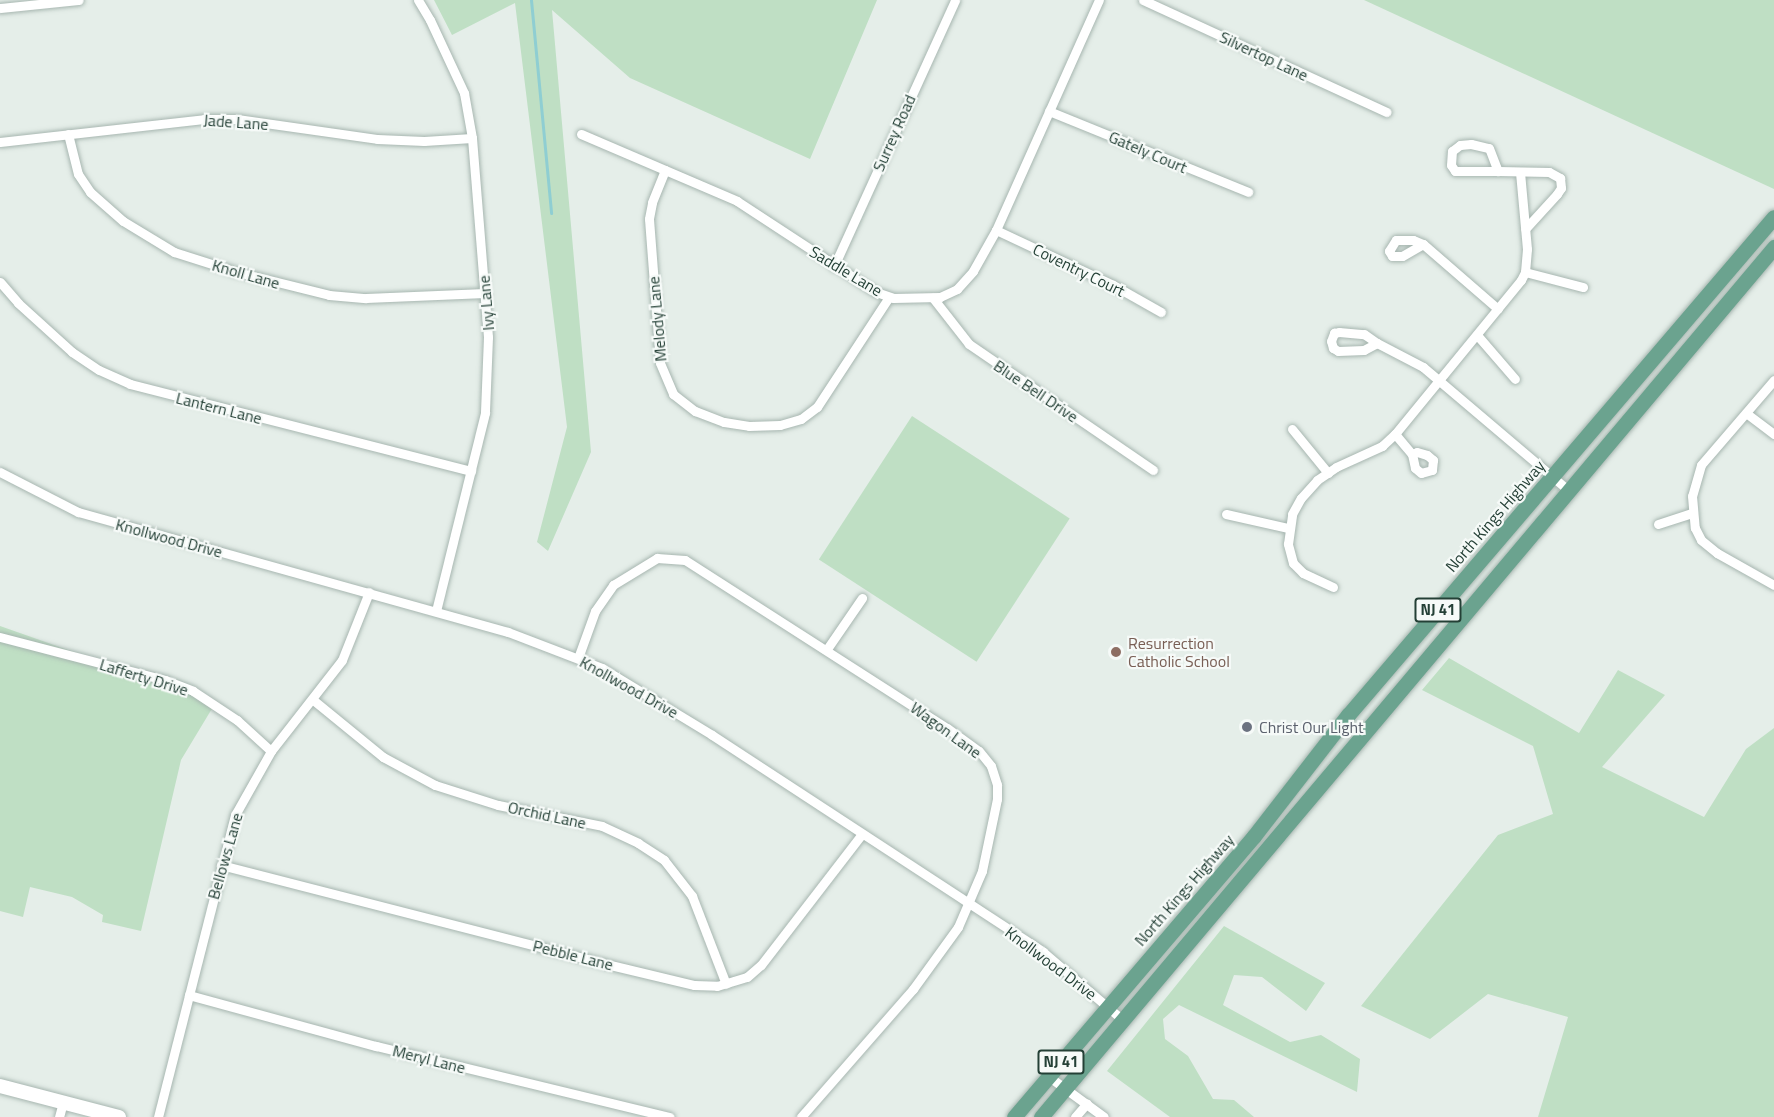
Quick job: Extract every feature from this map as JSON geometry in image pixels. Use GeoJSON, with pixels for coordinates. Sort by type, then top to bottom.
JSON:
{"type":"FeatureCollection","features":[{"type":"Feature","properties":{"kind":"main road","name":"North Kings Highway"},"geometry":{"type":"LineString","coordinates":[[1014,1117],[1254,836],[1348,715],[1774,219]]}},
{"type":"Feature","properties":{"kind":"main road","name":"NJ 41"},"geometry":{"type":"LineString","coordinates":[[1041,1117],[1774,247]]}},
{"type":"Feature","properties":{"kind":"main road"},"geometry":{"type":"LineString","coordinates":[[0,1086],[63,1102],[89,1113],[119,1117]]}},
{"type":"Feature","properties":{"kind":"street"},"geometry":{"type":"LineString","coordinates":[[0,8],[79,0]]}},
{"type":"Feature","properties":{"kind":"street","name":"Ivy Lane"},"geometry":{"type":"LineString","coordinates":[[418,0],[430,20],[464,93],[472,138],[489,337],[488,387],[471,471],[436,611]]}},
{"type":"Feature","properties":{"kind":"street","name":"Surrey Road"},"geometry":{"type":"LineString","coordinates":[[834,266],[954,0]]}},
{"type":"Feature","properties":{"kind":"street","name":"Saddle Lane"},"geometry":{"type":"LineString","coordinates":[[581,134],[737,201],[876,292],[889,297],[933,298],[957,289],[973,272],[996,230],[1099,0]]}},
{"type":"Feature","properties":{"kind":"street","name":"Silvertop Lane"},"geometry":{"type":"LineString","coordinates":[[1143,0],[1386,112]]}},
{"type":"Feature","properties":{"kind":"street","name":"Gately Court"},"geometry":{"type":"LineString","coordinates":[[1049,111],[1248,192]]}},
{"type":"Feature","properties":{"kind":"street","name":"Jade Lane"},"geometry":{"type":"LineString","coordinates":[[0,142],[204,119],[237,119],[377,139],[424,141],[472,138]]}},
{"type":"Feature","properties":{"kind":"street","name":"Knoll Lane"},"geometry":{"type":"LineString","coordinates":[[68,134],[78,174],[90,192],[123,221],[174,252],[237,273],[329,295],[366,298],[485,293]]}},
{"type":"Feature","properties":{"kind":"street"},"geometry":{"type":"LineString","coordinates":[[1498,171],[1485,145],[1460,145],[1452,151],[1451,165],[1455,171],[1556,173],[1562,183],[1557,194],[1525,229]]}},
{"type":"Feature","properties":{"kind":"street","name":"Melody Lane"},"geometry":{"type":"LineString","coordinates":[[665,170],[652,203],[649,219],[660,363],[673,394],[695,411],[724,422],[749,426],[780,425],[801,419],[817,406],[889,297]]}},
{"type":"Feature","properties":{"kind":"street"},"geometry":{"type":"LineString","coordinates":[[1333,587],[1303,573],[1293,563],[1288,544],[1288,528],[1301,498],[1328,473],[1382,446],[1395,434],[1498,309],[1525,272],[1525,229],[1520,171]]}},
{"type":"Feature","properties":{"kind":"street","name":"Coventry Court"},"geometry":{"type":"LineString","coordinates":[[996,230],[1113,285],[1161,312]]}},
{"type":"Feature","properties":{"kind":"street"},"geometry":{"type":"LineString","coordinates":[[1423,244],[1498,309]]}},
{"type":"Feature","properties":{"kind":"street"},"geometry":{"type":"LineString","coordinates":[[1525,272],[1583,287]]}},
{"type":"Feature","properties":{"kind":"street","name":"Lantern Lane"},"geometry":{"type":"LineString","coordinates":[[0,282],[18,303],[72,352],[99,370],[130,384],[471,471]]}},
{"type":"Feature","properties":{"kind":"street","name":"Blue Bell Drive"},"geometry":{"type":"LineString","coordinates":[[933,298],[969,344],[1153,470]]}},
{"type":"Feature","properties":{"kind":"street"},"geometry":{"type":"LineString","coordinates":[[1477,335],[1515,379]]}},
{"type":"Feature","properties":{"kind":"street"},"geometry":{"type":"LineString","coordinates":[[1377,343],[1423,368],[1440,381],[1568,490]]}},
{"type":"Feature","properties":{"kind":"street"},"geometry":{"type":"LineString","coordinates":[[1774,380],[1701,465],[1694,483],[1692,513],[1701,540],[1717,553],[1774,585]]}},
{"type":"Feature","properties":{"kind":"street"},"geometry":{"type":"LineString","coordinates":[[1746,413],[1774,434]]}},
{"type":"Feature","properties":{"kind":"street"},"geometry":{"type":"LineString","coordinates":[[1292,429],[1328,473]]}},
{"type":"Feature","properties":{"kind":"street"},"geometry":{"type":"LineString","coordinates":[[1395,434],[1412,454]]}},
{"type":"Feature","properties":{"kind":"street","name":"Knollwood Drive"},"geometry":{"type":"LineString","coordinates":[[0,472],[88,515],[508,632],[602,668],[712,735],[1043,952],[1123,1020]]}},
{"type":"Feature","properties":{"kind":"street"},"geometry":{"type":"LineString","coordinates":[[1658,524],[1692,513]]}},
{"type":"Feature","properties":{"kind":"street"},"geometry":{"type":"LineString","coordinates":[[1226,514],[1288,528]]}},
{"type":"Feature","properties":{"kind":"street","name":"Wagon Lane"},"geometry":{"type":"LineString","coordinates":[[578,658],[595,611],[613,585],[657,558],[685,560],[700,567],[947,728],[979,751],[991,765],[997,785],[997,799],[982,871],[958,927],[913,989],[801,1117]]}},
{"type":"Feature","properties":{"kind":"street","name":"Bellows Lane"},"geometry":{"type":"LineString","coordinates":[[158,1117],[235,815],[270,750],[342,660],[369,592]]}},
{"type":"Feature","properties":{"kind":"street"},"geometry":{"type":"LineString","coordinates":[[827,649],[862,598]]}},
{"type":"Feature","properties":{"kind":"street","name":"Lafferty Drive"},"geometry":{"type":"LineString","coordinates":[[0,637],[165,680],[194,691],[237,720],[270,750]]}},
{"type":"Feature","properties":{"kind":"street","name":"Orchid Lane"},"geometry":{"type":"LineString","coordinates":[[312,699],[383,757],[435,786],[498,805],[602,826],[638,843],[664,860],[692,896],[726,984]]}},
{"type":"Feature","properties":{"kind":"street","name":"Pebble Lane"},"geometry":{"type":"LineString","coordinates":[[221,865],[659,977],[694,985],[726,984],[747,977],[761,965],[862,834]]}},
{"type":"Feature","properties":{"kind":"street","name":"Meryl Lane"},"geometry":{"type":"LineString","coordinates":[[189,995],[376,1046],[670,1117]]}},
{"type":"Feature","properties":{"kind":"street"},"geometry":{"type":"LineString","coordinates":[[1048,1076],[1104,1117]]}},
{"type":"Feature","properties":{"kind":"street"},"geometry":{"type":"LineString","coordinates":[[59,1117],[63,1102]]}},
{"type":"Feature","properties":{"kind":"street"},"geometry":{"type":"LineString","coordinates":[[1075,1117],[1087,1103]]}},
{"type":"Feature","properties":{"kind":"green space"},"geometry":{"type":"Polygon","coordinates":[[[434,0],[877,0],[810,159],[630,78],[552,10],[591,452],[548,551],[537,542],[567,427],[515,3],[452,35],[434,0]]]}},
{"type":"Feature","properties":{"kind":"green space"},"geometry":{"type":"Polygon","coordinates":[[[1364,0],[1774,0],[1774,189],[1364,0]]]}},
{"type":"Feature","properties":{"kind":"green space"},"geometry":{"type":"Polygon","coordinates":[[[912,416],[1070,518],[977,662],[819,559],[912,416]]]}},
{"type":"Feature","properties":{"kind":"green space"},"geometry":{"type":"Polygon","coordinates":[[[0,626],[216,702],[181,760],[141,931],[102,922],[103,915],[72,897],[30,887],[23,917],[0,911],[0,626]]]}},
{"type":"Feature","properties":{"kind":"green space"},"geometry":{"type":"Polygon","coordinates":[[[1449,658],[1579,733],[1618,670],[1665,695],[1602,767],[1704,817],[1746,749],[1774,728],[1774,1117],[1538,1117],[1568,1017],[1488,994],[1430,1039],[1361,1006],[1498,835],[1553,814],[1533,746],[1422,690],[1449,658]]]}},
{"type":"Feature","properties":{"kind":"green space"},"geometry":{"type":"Polygon","coordinates":[[[1224,926],[1325,983],[1306,1011],[1262,977],[1234,975],[1223,1005],[1290,1042],[1321,1035],[1360,1059],[1357,1092],[1179,1005],[1163,1019],[1165,1039],[1188,1056],[1213,1099],[1234,1100],[1254,1117],[1170,1117],[1107,1071],[1224,926]]]}},
{"type":"Feature","properties":{"kind":"waterway"},"geometry":{"type":"LineString","coordinates":[[531,0],[551,213]]}},
{"type":"Feature","properties":{"kind":"place","name":"Resurrection Catholic School"},"geometry":{"type":"Point","coordinates":[1116,652]}},
{"type":"Feature","properties":{"kind":"place","name":"Christ Our Light"},"geometry":{"type":"Point","coordinates":[1247,727]}}]}
